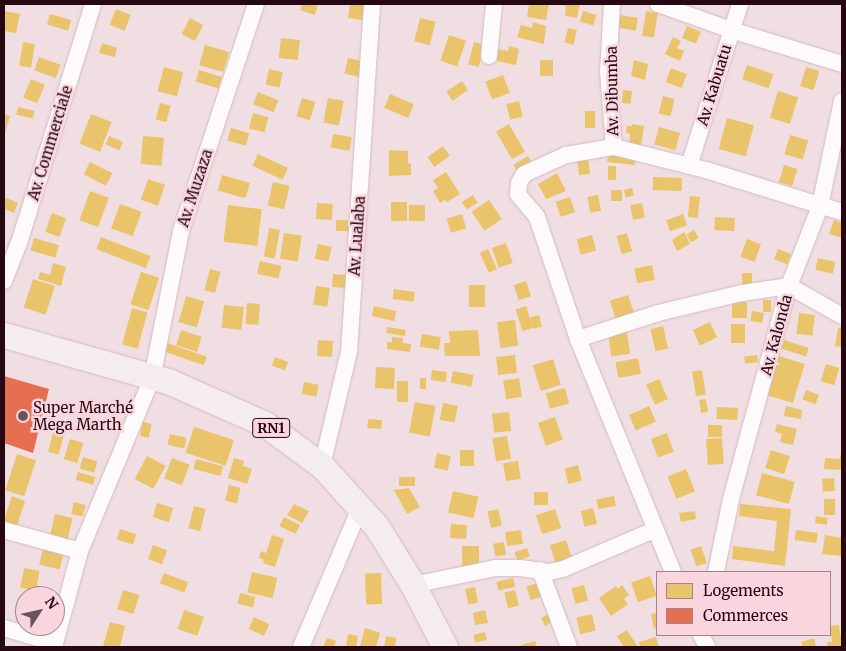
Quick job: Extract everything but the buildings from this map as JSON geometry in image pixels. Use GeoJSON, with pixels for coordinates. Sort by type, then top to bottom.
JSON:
{"type":"FeatureCollection","features":[{"type":"Feature","properties":{"kind":"highway","name":"RN1"},"geometry":{"type":"LineString","coordinates":[[4,335],[152,378],[168,380],[265,424],[322,466],[360,508],[392,548],[414,585],[444,647]]}},
{"type":"Feature","properties":{"kind":"street","name":"Av. Commerciale"},"geometry":{"type":"LineString","coordinates":[[4,282],[20,240],[93,4]]}},
{"type":"Feature","properties":{"kind":"street","name":"Av. Muzaza"},"geometry":{"type":"LineString","coordinates":[[54,645],[80,551],[152,378],[181,231],[256,4]]}},
{"type":"Feature","properties":{"kind":"street","name":"Av. Lualaba"},"geometry":{"type":"LineString","coordinates":[[322,466],[349,352],[372,4]]}},
{"type":"Feature","properties":{"kind":"street"},"geometry":{"type":"LineString","coordinates":[[489,56],[494,4]]}},
{"type":"Feature","properties":{"kind":"street","name":"Av. Dibumba"},"geometry":{"type":"LineString","coordinates":[[612,4],[608,71],[614,147]]}},
{"type":"Feature","properties":{"kind":"street"},"geometry":{"type":"LineString","coordinates":[[658,4],[731,30],[842,64]]}},
{"type":"Feature","properties":{"kind":"street","name":"Av. Kabuatu"},"geometry":{"type":"LineString","coordinates":[[690,166],[740,4]]}},
{"type":"Feature","properties":{"kind":"street","name":"Av. Kalonda"},"geometry":{"type":"LineString","coordinates":[[716,571],[731,499],[789,286],[820,206],[842,101]]}},
{"type":"Feature","properties":{"kind":"street"},"geometry":{"type":"LineString","coordinates":[[673,571],[654,530],[578,339],[537,217],[518,194],[519,183],[524,174],[566,155],[614,147],[690,166],[842,212]]}},
{"type":"Feature","properties":{"kind":"street"},"geometry":{"type":"LineString","coordinates":[[578,339],[658,313],[742,293],[789,286],[842,316]]}},
{"type":"Feature","properties":{"kind":"street"},"geometry":{"type":"LineString","coordinates":[[301,647],[360,508]]}},
{"type":"Feature","properties":{"kind":"street"},"geometry":{"type":"LineString","coordinates":[[4,530],[80,551]]}},
{"type":"Feature","properties":{"kind":"street"},"geometry":{"type":"LineString","coordinates":[[414,585],[496,568],[550,572],[562,569],[654,530]]}},
{"type":"Feature","properties":{"kind":"street"},"geometry":{"type":"LineString","coordinates":[[540,570],[569,647]]}},
{"type":"Feature","properties":{"kind":"street"},"geometry":{"type":"LineString","coordinates":[[4,628],[54,645]]}},
{"type":"Feature","properties":{"kind":"place","name":"Super Marché Mega Marth"},"geometry":{"type":"Point","coordinates":[23,416]}}]}
